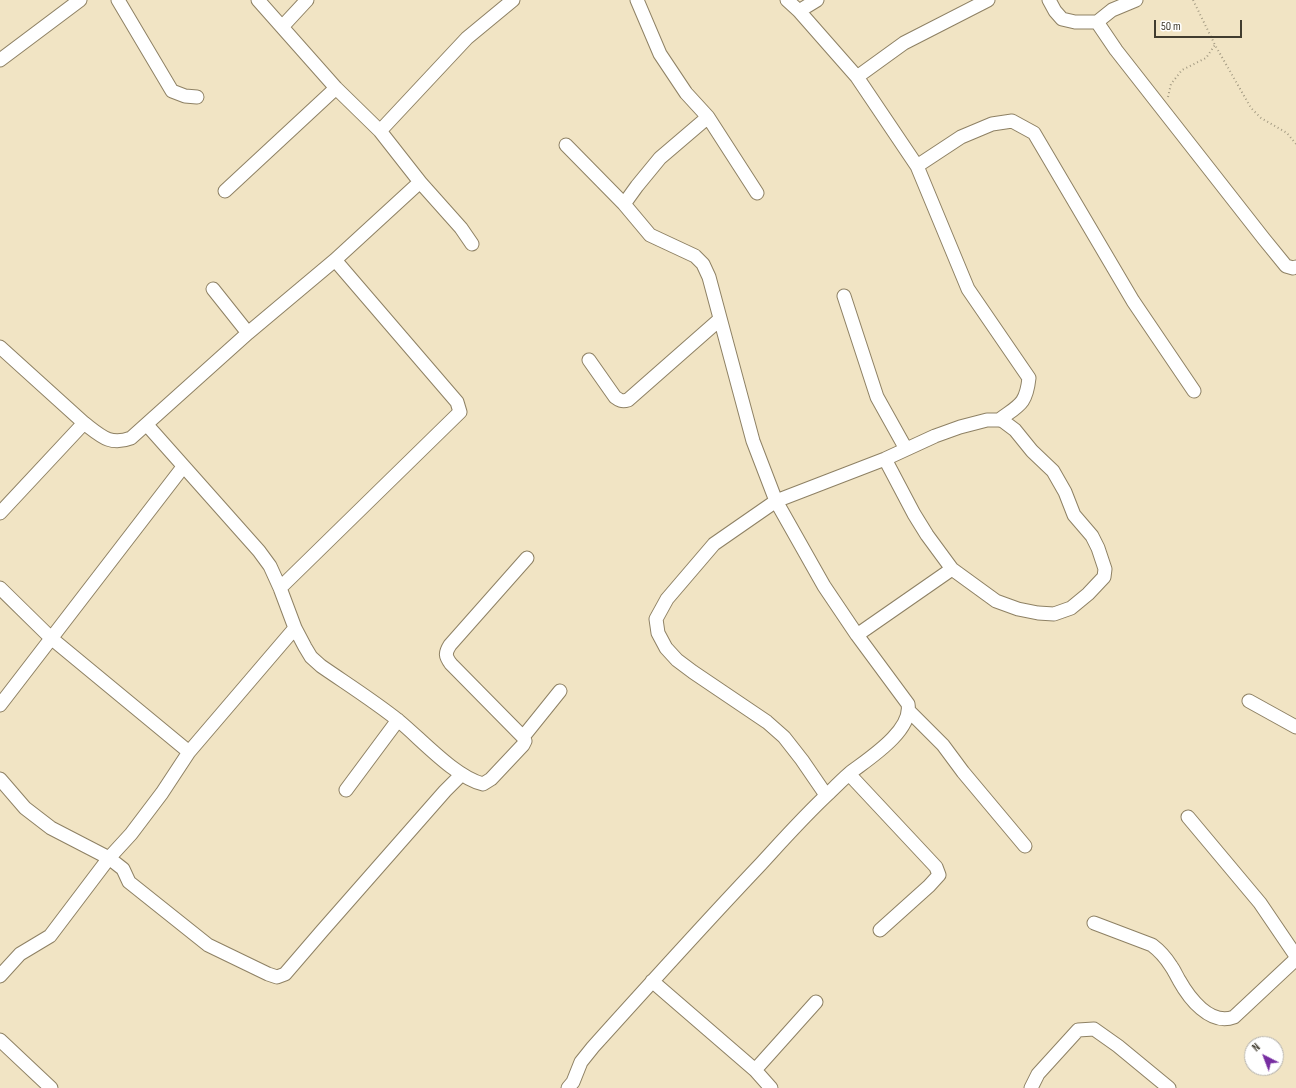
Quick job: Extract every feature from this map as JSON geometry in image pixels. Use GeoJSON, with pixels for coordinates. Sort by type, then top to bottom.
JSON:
{"type":"FeatureCollection","features":[{"type":"Feature","properties":{"kind":"street"},"geometry":{"type":"LineString","coordinates":[[1,57],[80,0]]}},
{"type":"Feature","properties":{"kind":"street"},"geometry":{"type":"LineString","coordinates":[[118,0],[172,91],[185,96],[197,97]]}},
{"type":"Feature","properties":{"kind":"street"},"geometry":{"type":"LineString","coordinates":[[258,0],[336,88],[380,131],[420,182],[461,228],[472,244]]}},
{"type":"Feature","properties":{"kind":"street"},"geometry":{"type":"LineString","coordinates":[[282,27],[307,0]]}},
{"type":"Feature","properties":{"kind":"street"},"geometry":{"type":"LineString","coordinates":[[380,131],[467,38],[513,0]]}},
{"type":"Feature","properties":{"kind":"street"},"geometry":{"type":"LineString","coordinates":[[637,0],[660,54],[686,93],[708,117],[757,193]]}},
{"type":"Feature","properties":{"kind":"street"},"geometry":{"type":"LineString","coordinates":[[787,0],[799,11],[857,77],[916,166],[968,289],[1029,378],[1028,393],[1022,403],[999,420]]}},
{"type":"Feature","properties":{"kind":"street"},"geometry":{"type":"LineString","coordinates":[[799,11],[817,0]]}},
{"type":"Feature","properties":{"kind":"street"},"geometry":{"type":"LineString","coordinates":[[857,77],[904,43],[988,0]]}},
{"type":"Feature","properties":{"kind":"street"},"geometry":{"type":"LineString","coordinates":[[1049,0],[1055,11],[1062,19],[1075,22],[1097,22],[1112,10],[1136,0]]}},
{"type":"Feature","properties":{"kind":"street"},"geometry":{"type":"LineString","coordinates":[[1097,22],[1116,50],[1264,239],[1286,266],[1293,268],[1296,267]]}},
{"type":"Feature","properties":{"kind":"street"},"geometry":{"type":"LineString","coordinates":[[225,191],[336,88]]}},
{"type":"Feature","properties":{"kind":"street"},"geometry":{"type":"LineString","coordinates":[[624,204],[660,158],[708,117]]}},
{"type":"Feature","properties":{"kind":"street"},"geometry":{"type":"LineString","coordinates":[[916,166],[961,137],[992,124],[1012,121],[1034,133],[1132,301],[1194,391]]}},
{"type":"Feature","properties":{"kind":"street"},"geometry":{"type":"LineString","coordinates":[[566,144],[624,204],[650,235],[695,256],[703,264],[708,277],[753,441],[776,501],[824,586],[908,704],[909,711],[900,729],[884,747],[849,774],[826,796],[701,927],[652,981],[581,1062],[573,1086]]}},
{"type":"Feature","properties":{"kind":"street"},"geometry":{"type":"LineString","coordinates":[[0,347],[97,434],[110,441],[120,442],[131,438],[248,333],[335,260],[420,182]]}},
{"type":"Feature","properties":{"kind":"street"},"geometry":{"type":"LineString","coordinates":[[280,588],[460,412],[457,402],[335,260]]}},
{"type":"Feature","properties":{"kind":"street"},"geometry":{"type":"LineString","coordinates":[[212,289],[248,333]]}},
{"type":"Feature","properties":{"kind":"street"},"geometry":{"type":"LineString","coordinates":[[844,296],[877,397],[906,449]]}},
{"type":"Feature","properties":{"kind":"street"},"geometry":{"type":"LineString","coordinates":[[589,360],[615,397],[624,401],[628,400],[720,320]]}},
{"type":"Feature","properties":{"kind":"street"},"geometry":{"type":"LineString","coordinates":[[826,796],[784,737],[767,722],[677,660],[666,648],[658,633],[656,619],[667,599],[714,544],[776,501],[885,459],[960,427],[987,420],[999,420],[1003,421],[1014,430],[1053,472],[1065,492],[1074,515],[1092,536],[1098,548],[1105,569],[1104,577],[1088,594],[1071,608],[1054,614],[1038,613],[1018,609],[996,601],[952,569],[927,535],[914,514],[885,459]]}},
{"type":"Feature","properties":{"kind":"street"},"geometry":{"type":"LineString","coordinates":[[0,512],[84,423]]}},
{"type":"Feature","properties":{"kind":"street"},"geometry":{"type":"LineString","coordinates":[[147,425],[259,551],[270,566],[295,628],[311,657],[398,720],[462,775],[476,783],[487,783],[525,741],[523,737],[451,664],[446,657],[446,652],[456,637],[527,558]]}},
{"type":"Feature","properties":{"kind":"street"},"geometry":{"type":"LineString","coordinates":[[0,705],[183,467]]}},
{"type":"Feature","properties":{"kind":"street"},"geometry":{"type":"LineString","coordinates":[[857,634],[952,569]]}},
{"type":"Feature","properties":{"kind":"street"},"geometry":{"type":"LineString","coordinates":[[0,588],[51,638],[189,752]]}},
{"type":"Feature","properties":{"kind":"street"},"geometry":{"type":"LineString","coordinates":[[0,976],[20,954],[50,936],[109,858],[142,820],[189,752],[295,628]]}},
{"type":"Feature","properties":{"kind":"street"},"geometry":{"type":"LineString","coordinates":[[523,737],[560,691]]}},
{"type":"Feature","properties":{"kind":"street"},"geometry":{"type":"LineString","coordinates":[[1249,701],[1296,727]]}},
{"type":"Feature","properties":{"kind":"street"},"geometry":{"type":"LineString","coordinates":[[909,711],[943,745],[963,772],[1025,846]]}},
{"type":"Feature","properties":{"kind":"street"},"geometry":{"type":"LineString","coordinates":[[346,790],[398,720]]}},
{"type":"Feature","properties":{"kind":"street"},"geometry":{"type":"LineString","coordinates":[[849,774],[936,867],[939,875],[929,886],[880,930]]}},
{"type":"Feature","properties":{"kind":"street"},"geometry":{"type":"LineString","coordinates":[[0,779],[25,808],[51,828],[109,858],[123,869],[129,882],[208,944],[277,977],[285,974],[440,797],[462,775]]}},
{"type":"Feature","properties":{"kind":"street"},"geometry":{"type":"LineString","coordinates":[[1094,923],[1152,945],[1164,956],[1179,980],[1204,1011],[1213,1017],[1223,1020],[1234,1017],[1296,958],[1260,903],[1188,817]]}},
{"type":"Feature","properties":{"kind":"street"},"geometry":{"type":"LineString","coordinates":[[652,981],[755,1070],[771,1088]]}},
{"type":"Feature","properties":{"kind":"street"},"geometry":{"type":"LineString","coordinates":[[755,1070],[816,1002]]}},
{"type":"Feature","properties":{"kind":"street"},"geometry":{"type":"LineString","coordinates":[[1031,1088],[1038,1074],[1078,1030],[1094,1030],[1118,1046],[1169,1088]]}},
{"type":"Feature","properties":{"kind":"street"},"geometry":{"type":"LineString","coordinates":[[0,1040],[51,1088]]}},
{"type":"Feature","properties":{"kind":"path"},"geometry":{"type":"LineString","coordinates":[[1193,0],[1215,45],[1251,108],[1261,118],[1287,133],[1296,144]]}},
{"type":"Feature","properties":{"kind":"path"},"geometry":{"type":"LineString","coordinates":[[1165,112],[1171,84],[1182,70],[1206,58],[1215,45]]}}]}
